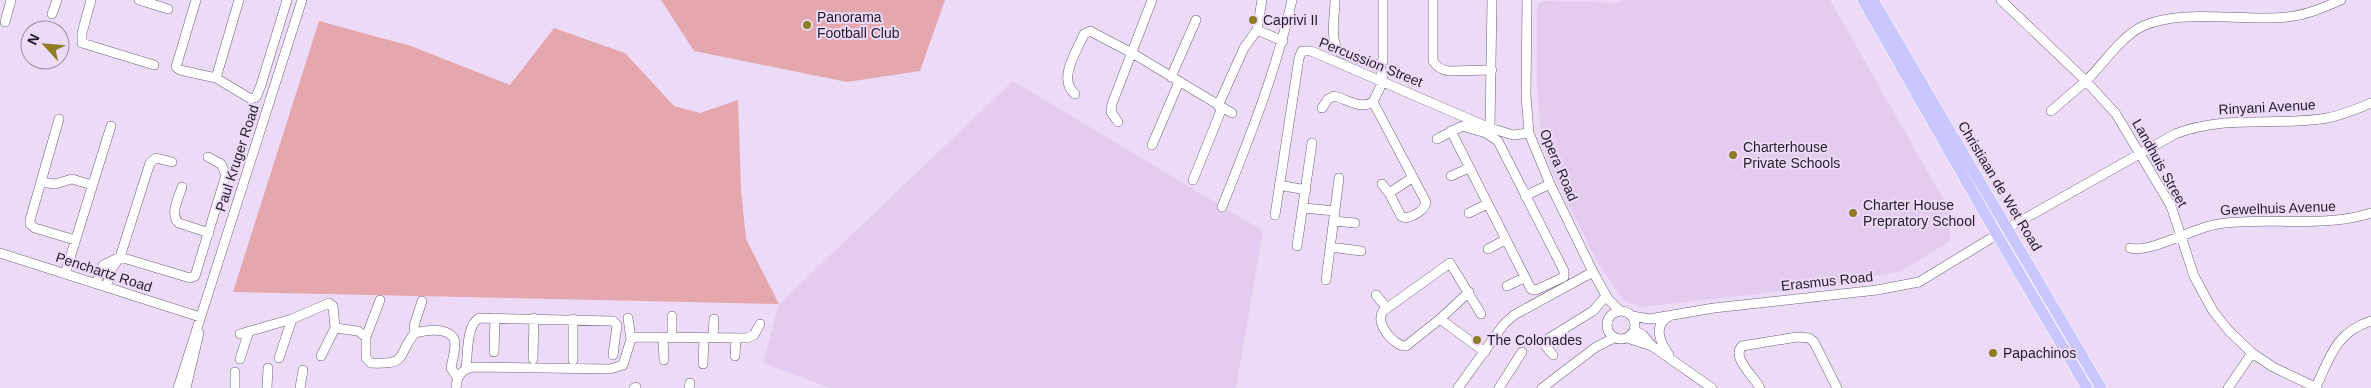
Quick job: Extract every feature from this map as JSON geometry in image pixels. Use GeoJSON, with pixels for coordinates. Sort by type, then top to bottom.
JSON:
{"type":"FeatureCollection","features":[{"type":"Feature","properties":{"kind":"main road","name":"Christiaan de Wet Road"},"geometry":{"type":"LineString","coordinates":[[1862,0],[2087,388]]}},
{"type":"Feature","properties":{"kind":"main road","name":"Christiaan de Wet Road"},"geometry":{"type":"LineString","coordinates":[[1873,0],[2101,388]]}},
{"type":"Feature","properties":{"kind":"street"},"geometry":{"type":"LineString","coordinates":[[5,22],[11,0]]}},
{"type":"Feature","properties":{"kind":"street"},"geometry":{"type":"LineString","coordinates":[[52,14],[57,0]]}},
{"type":"Feature","properties":{"kind":"street"},"geometry":{"type":"LineString","coordinates":[[91,0],[82,33],[82,43],[154,65]]}},
{"type":"Feature","properties":{"kind":"street"},"geometry":{"type":"LineString","coordinates":[[139,0],[168,9]]}},
{"type":"Feature","properties":{"kind":"street"},"geometry":{"type":"LineString","coordinates":[[196,0],[176,67],[180,70],[216,78],[248,98],[254,99],[287,0]]}},
{"type":"Feature","properties":{"kind":"street"},"geometry":{"type":"LineString","coordinates":[[216,78],[239,0]]}},
{"type":"Feature","properties":{"kind":"street","name":"Paul Kruger Road"},"geometry":{"type":"LineString","coordinates":[[178,388],[302,0]]}},
{"type":"Feature","properties":{"kind":"street"},"geometry":{"type":"LineString","coordinates":[[1118,122],[1111,112],[1112,104],[1152,0]]}},
{"type":"Feature","properties":{"kind":"street"},"geometry":{"type":"LineString","coordinates":[[1193,180],[1244,48],[1257,30],[1262,0]]}},
{"type":"Feature","properties":{"kind":"street"},"geometry":{"type":"LineString","coordinates":[[1222,207],[1256,122],[1283,41],[1292,0]]}},
{"type":"Feature","properties":{"kind":"street"},"geometry":{"type":"LineString","coordinates":[[1335,0],[1336,48],[1340,52],[1376,65],[1382,72]]}},
{"type":"Feature","properties":{"kind":"street"},"geometry":{"type":"LineString","coordinates":[[1382,184],[1401,216],[1406,218],[1422,210],[1426,202],[1373,102],[1384,61],[1383,0]]}},
{"type":"Feature","properties":{"kind":"street"},"geometry":{"type":"LineString","coordinates":[[1433,0],[1433,56],[1436,65],[1449,71],[1492,70]]}},
{"type":"Feature","properties":{"kind":"street"},"geometry":{"type":"LineString","coordinates":[[1490,128],[1492,0]]}},
{"type":"Feature","properties":{"kind":"street","name":"Opera Road"},"geometry":{"type":"LineString","coordinates":[[1527,0],[1526,96],[1529,133],[1550,184],[1607,298],[1619,310]]}},
{"type":"Feature","properties":{"kind":"street","name":"Landhuis Street"},"geometry":{"type":"LineString","coordinates":[[2001,0],[2111,107],[2142,154],[2171,206],[2182,234],[2194,276],[2213,311],[2229,331],[2252,353],[2272,367],[2316,388]]}},
{"type":"Feature","properties":{"kind":"street"},"geometry":{"type":"LineString","coordinates":[[2051,111],[2086,81],[2127,38],[2142,27],[2153,22],[2177,18],[2286,17],[2313,12],[2341,0]]}},
{"type":"Feature","properties":{"kind":"street"},"geometry":{"type":"LineString","coordinates":[[1152,145],[1196,20]]}},
{"type":"Feature","properties":{"kind":"street"},"geometry":{"type":"LineString","coordinates":[[1257,30],[1283,41]]}},
{"type":"Feature","properties":{"kind":"street"},"geometry":{"type":"LineString","coordinates":[[1075,94],[1068,87],[1067,77],[1086,31],[1090,31],[1132,53],[1232,113]]}},
{"type":"Feature","properties":{"kind":"street","name":"Percussion Street"},"geometry":{"type":"LineString","coordinates":[[1275,215],[1299,58],[1302,51],[1311,51],[1382,72],[1490,128],[1514,135],[1529,133]]}},
{"type":"Feature","properties":{"kind":"street"},"geometry":{"type":"LineString","coordinates":[[1322,108],[1328,98],[1334,96],[1357,105],[1373,102]]}},
{"type":"Feature","properties":{"kind":"street","name":"Rinyani Avenue"},"geometry":{"type":"LineString","coordinates":[[2008,228],[2175,134],[2201,126],[2228,122],[2315,120],[2334,117],[2371,103]]}},
{"type":"Feature","properties":{"kind":"street"},"geometry":{"type":"LineString","coordinates":[[59,119],[30,224],[35,228],[75,240]]}},
{"type":"Feature","properties":{"kind":"street"},"geometry":{"type":"LineString","coordinates":[[65,274],[111,126]]}},
{"type":"Feature","properties":{"kind":"street"},"geometry":{"type":"LineString","coordinates":[[1437,139],[1451,131],[1458,127],[1468,127],[1486,133],[1498,141],[1565,274],[1536,290],[1530,289],[1451,131]]}},
{"type":"Feature","properties":{"kind":"street"},"geometry":{"type":"LineString","coordinates":[[1297,246],[1312,143]]}},
{"type":"Feature","properties":{"kind":"street"},"geometry":{"type":"LineString","coordinates":[[120,257],[192,278],[197,274],[226,175],[221,164],[208,157]]}},
{"type":"Feature","properties":{"kind":"street"},"geometry":{"type":"LineString","coordinates":[[101,286],[120,257],[150,163],[156,158],[172,162]]}},
{"type":"Feature","properties":{"kind":"street"},"geometry":{"type":"LineString","coordinates":[[1451,176],[1469,168]]}},
{"type":"Feature","properties":{"kind":"street"},"geometry":{"type":"LineString","coordinates":[[1326,280],[1339,178]]}},
{"type":"Feature","properties":{"kind":"street"},"geometry":{"type":"LineString","coordinates":[[1389,193],[1412,178]]}},
{"type":"Feature","properties":{"kind":"street"},"geometry":{"type":"LineString","coordinates":[[41,182],[55,184],[72,179],[92,184]]}},
{"type":"Feature","properties":{"kind":"street"},"geometry":{"type":"LineString","coordinates":[[1525,196],[1550,184]]}},
{"type":"Feature","properties":{"kind":"street"},"geometry":{"type":"LineString","coordinates":[[1279,185],[1306,190]]}},
{"type":"Feature","properties":{"kind":"street"},"geometry":{"type":"LineString","coordinates":[[182,187],[174,214],[175,219],[179,223],[208,233]]}},
{"type":"Feature","properties":{"kind":"street"},"geometry":{"type":"LineString","coordinates":[[1469,213],[1487,204]]}},
{"type":"Feature","properties":{"kind":"street"},"geometry":{"type":"LineString","coordinates":[[1304,208],[1355,223]]}},
{"type":"Feature","properties":{"kind":"street","name":"Gewelhuis Avenue"},"geometry":{"type":"LineString","coordinates":[[2130,248],[2143,250],[2182,234],[2217,224],[2330,221],[2371,213]]}},
{"type":"Feature","properties":{"kind":"street","name":"Erasmus Road"},"geometry":{"type":"LineString","coordinates":[[1635,328],[1649,319],[1673,314],[1834,293],[1877,290],[1919,282],[2008,228]]}},
{"type":"Feature","properties":{"kind":"street"},"geometry":{"type":"LineString","coordinates":[[1488,249],[1505,240]]}},
{"type":"Feature","properties":{"kind":"street"},"geometry":{"type":"LineString","coordinates":[[1330,247],[1361,251]]}},
{"type":"Feature","properties":{"kind":"street","name":"Penchartz Road"},"geometry":{"type":"LineString","coordinates":[[0,253],[199,320]]}},
{"type":"Feature","properties":{"kind":"street"},"geometry":{"type":"LineString","coordinates":[[1469,292],[1440,319],[1406,346],[1401,347],[1381,326],[1380,318],[1387,308],[1450,263],[1469,292],[1481,314]]}},
{"type":"Feature","properties":{"kind":"street"},"geometry":{"type":"LineString","coordinates":[[1463,386],[1504,324],[1514,315],[1594,272]]}},
{"type":"Feature","properties":{"kind":"street"},"geometry":{"type":"LineString","coordinates":[[1507,286],[1524,278]]}},
{"type":"Feature","properties":{"kind":"street"},"geometry":{"type":"LineString","coordinates":[[1376,295],[1387,308]]}},
{"type":"Feature","properties":{"kind":"street"},"geometry":{"type":"LineString","coordinates":[[1554,355],[1545,345],[1546,340],[1593,311],[1607,298]]}},
{"type":"Feature","properties":{"kind":"street","name":"Opera Road"},"geometry":{"type":"LineString","coordinates":[[1607,298],[1609,316]]}},
{"type":"Feature","properties":{"kind":"street"},"geometry":{"type":"LineString","coordinates":[[380,300],[366,337],[366,355],[369,362],[394,362],[404,355],[415,333],[414,326],[422,301]]}},
{"type":"Feature","properties":{"kind":"street"},"geometry":{"type":"LineString","coordinates":[[240,334],[292,319],[329,303],[333,306],[334,328],[321,356]]}},
{"type":"Feature","properties":{"kind":"street"},"geometry":{"type":"LineString","coordinates":[[1596,346],[1607,329],[1609,316],[1619,310],[1632,316],[1635,328],[1652,346]]}},
{"type":"Feature","properties":{"kind":"street"},"geometry":{"type":"LineString","coordinates":[[1672,359],[1661,343],[1658,332],[1662,322],[1673,314]]}},
{"type":"Feature","properties":{"kind":"street"},"geometry":{"type":"LineString","coordinates":[[664,360],[672,316]]}},
{"type":"Feature","properties":{"kind":"street","name":"Erasmus Road"},"geometry":{"type":"LineString","coordinates":[[1632,316],[1649,319]]}},
{"type":"Feature","properties":{"kind":"street"},"geometry":{"type":"LineString","coordinates":[[457,377],[466,368],[474,323],[479,318],[615,321],[613,355]]}},
{"type":"Feature","properties":{"kind":"street"},"geometry":{"type":"LineString","coordinates":[[494,352],[495,318]]}},
{"type":"Feature","properties":{"kind":"street"},"geometry":{"type":"LineString","coordinates":[[534,318],[534,359]]}},
{"type":"Feature","properties":{"kind":"street"},"geometry":{"type":"LineString","coordinates":[[466,368],[617,368],[623,365],[626,360],[631,339],[628,318]]}},
{"type":"Feature","properties":{"kind":"street"},"geometry":{"type":"LineString","coordinates":[[279,358],[292,319]]}},
{"type":"Feature","properties":{"kind":"street"},"geometry":{"type":"LineString","coordinates":[[573,319],[573,360]]}},
{"type":"Feature","properties":{"kind":"street"},"geometry":{"type":"LineString","coordinates":[[703,364],[714,319]]}},
{"type":"Feature","properties":{"kind":"street"},"geometry":{"type":"LineString","coordinates":[[1440,319],[1485,352]]}},
{"type":"Feature","properties":{"kind":"street","name":"Paul Kruger Road"},"geometry":{"type":"LineString","coordinates":[[186,388],[199,334],[199,320]]}},
{"type":"Feature","properties":{"kind":"street"},"geometry":{"type":"LineString","coordinates":[[2316,388],[2337,342],[2354,327],[2371,320]]}},
{"type":"Feature","properties":{"kind":"street"},"geometry":{"type":"LineString","coordinates":[[631,339],[637,337],[736,339],[751,337],[760,324]]}},
{"type":"Feature","properties":{"kind":"street"},"geometry":{"type":"LineString","coordinates":[[334,328],[358,331],[366,337]]}},
{"type":"Feature","properties":{"kind":"street"},"geometry":{"type":"LineString","coordinates":[[1627,338],[1635,328]]}},
{"type":"Feature","properties":{"kind":"street"},"geometry":{"type":"LineString","coordinates":[[1607,329],[1614,338]]}},
{"type":"Feature","properties":{"kind":"street"},"geometry":{"type":"LineString","coordinates":[[240,359],[249,331]]}},
{"type":"Feature","properties":{"kind":"street"},"geometry":{"type":"LineString","coordinates":[[415,333],[438,331],[450,334],[454,338],[451,368],[457,377],[456,388]]}},
{"type":"Feature","properties":{"kind":"street"},"geometry":{"type":"LineString","coordinates":[[1760,388],[1752,374],[1740,361],[1738,355],[1739,348],[1804,337],[1814,342],[1837,388]]}},
{"type":"Feature","properties":{"kind":"street"},"geometry":{"type":"LineString","coordinates":[[1542,388],[1596,346],[1614,338],[1627,338],[1652,346],[1712,388]]}},
{"type":"Feature","properties":{"kind":"street"},"geometry":{"type":"LineString","coordinates":[[735,356],[736,339]]}},
{"type":"Feature","properties":{"kind":"street"},"geometry":{"type":"LineString","coordinates":[[1498,388],[1522,352]]}},
{"type":"Feature","properties":{"kind":"street"},"geometry":{"type":"LineString","coordinates":[[2228,388],[2252,353]]}},
{"type":"Feature","properties":{"kind":"street"},"geometry":{"type":"LineString","coordinates":[[267,388],[268,368]]}},
{"type":"Feature","properties":{"kind":"street"},"geometry":{"type":"LineString","coordinates":[[300,388],[302,370]]}},
{"type":"Feature","properties":{"kind":"street"},"geometry":{"type":"LineString","coordinates":[[234,372],[235,388]]}},
{"type":"Feature","properties":{"kind":"shaded area","name":"Panorama Football Club"},"geometry":{"type":"Polygon","coordinates":[[[661,0],[945,0],[920,71],[847,82],[694,51],[661,0]]]}},
{"type":"Feature","properties":{"kind":"shaded area","name":"Charterhouse Private Schools"},"geometry":{"type":"Polygon","coordinates":[[[1620,0],[1830,0],[1950,211],[1950,241],[1901,271],[1826,286],[1642,307],[1623,300],[1597,261],[1552,172],[1541,138],[1537,85],[1537,5],[1543,1],[1620,3],[1620,0]]]}},
{"type":"Feature","properties":{"kind":"shaded area"},"geometry":{"type":"Polygon","coordinates":[[[319,21],[411,46],[510,85],[554,28],[625,53],[674,106],[700,113],[738,100],[741,190],[746,239],[779,304],[233,292],[319,21]]]}},
{"type":"Feature","properties":{"kind":"shaded area"},"geometry":{"type":"Polygon","coordinates":[[[1013,81],[1263,231],[1236,388],[830,388],[763,363],[779,304],[1013,81]]]}},
{"type":"Feature","properties":{"kind":"place","name":"Caprivi II"},"geometry":{"type":"Point","coordinates":[1253,20]}},
{"type":"Feature","properties":{"kind":"place","name":"Panorama Football Club"},"geometry":{"type":"Point","coordinates":[807,25]}},
{"type":"Feature","properties":{"kind":"place","name":"Charterhouse Private Schools"},"geometry":{"type":"Point","coordinates":[1733,155]}},
{"type":"Feature","properties":{"kind":"place","name":"Charter House Prepratory School"},"geometry":{"type":"Point","coordinates":[1853,213]}},
{"type":"Feature","properties":{"kind":"place","name":"The Colonades"},"geometry":{"type":"Point","coordinates":[1477,340]}},
{"type":"Feature","properties":{"kind":"place","name":"Papachinos"},"geometry":{"type":"Point","coordinates":[1993,353]}}]}
